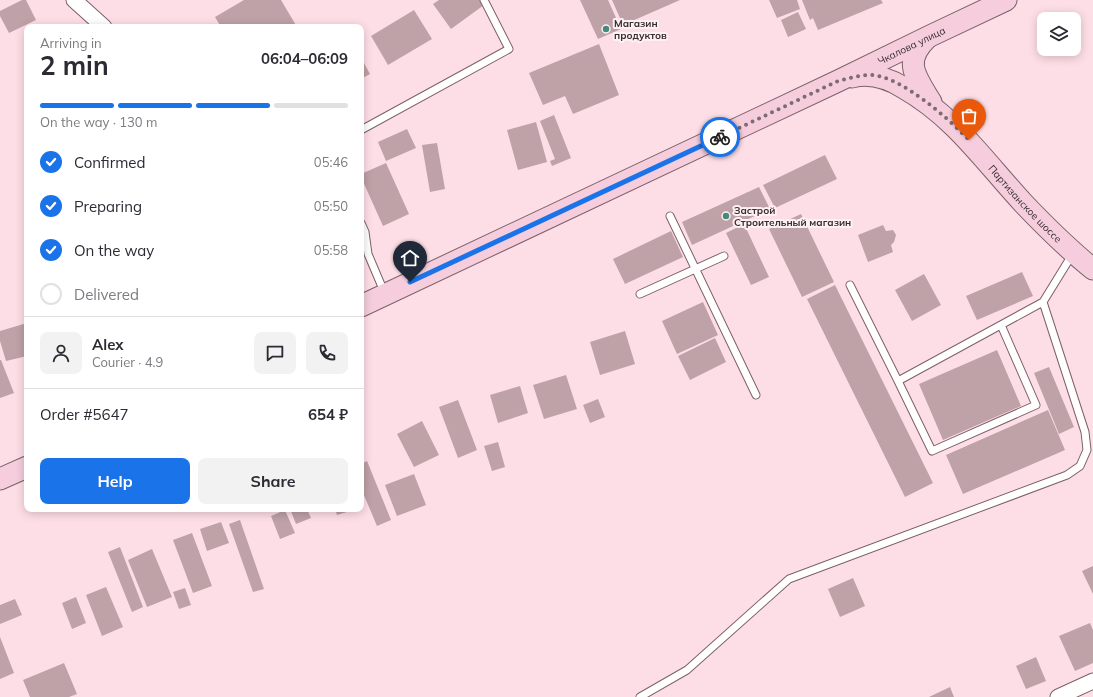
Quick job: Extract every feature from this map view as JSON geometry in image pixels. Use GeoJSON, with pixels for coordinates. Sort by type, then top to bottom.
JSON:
{"type":"FeatureCollection","features":[{"type":"Feature","properties":{"kind":"main road","name":"Чкалова улица"},"geometry":{"type":"LineString","coordinates":[[364,304],[1006,0]]}},
{"type":"Feature","properties":{"kind":"main road"},"geometry":{"type":"LineString","coordinates":[[930,36],[920,45],[912,61],[912,66],[920,85],[935,109]]}},
{"type":"Feature","properties":{"kind":"main road","name":"Партизанское шоссе"},"geometry":{"type":"LineString","coordinates":[[838,81],[857,76],[872,75],[893,82],[914,93],[960,131],[1024,203],[1073,253],[1093,269]]}},
{"type":"Feature","properties":{"kind":"main road"},"geometry":{"type":"LineString","coordinates":[[0,480],[24,468]]}},
{"type":"Feature","properties":{"kind":"street"},"geometry":{"type":"LineString","coordinates":[[74,0],[101,24]]}},
{"type":"Feature","properties":{"kind":"street"},"geometry":{"type":"LineString","coordinates":[[1058,697],[1093,681]]}},
{"type":"Feature","properties":{"kind":"lane"},"geometry":{"type":"LineString","coordinates":[[364,128],[509,49],[484,0]]}},
{"type":"Feature","properties":{"kind":"lane"},"geometry":{"type":"LineString","coordinates":[[670,216],[756,395]]}},
{"type":"Feature","properties":{"kind":"lane"},"geometry":{"type":"LineString","coordinates":[[364,230],[368,254],[385,294]]}},
{"type":"Feature","properties":{"kind":"lane"},"geometry":{"type":"LineString","coordinates":[[898,381],[1043,302],[1073,253]]}},
{"type":"Feature","properties":{"kind":"lane"},"geometry":{"type":"LineString","coordinates":[[640,294],[724,256]]}},
{"type":"Feature","properties":{"kind":"lane"},"geometry":{"type":"LineString","coordinates":[[850,285],[932,451],[1036,405],[1001,325]]}},
{"type":"Feature","properties":{"kind":"lane"},"geometry":{"type":"LineString","coordinates":[[640,697],[687,670],[789,579],[1067,475],[1080,466],[1087,450],[1084,432],[1043,302]]}},
{"type":"Feature","properties":{"kind":"building"},"geometry":{"type":"Polygon","coordinates":[[[22,0],[26,0],[36,20],[24,24],[24,26],[9,33],[0,16],[0,11],[22,0]]]}},
{"type":"Feature","properties":{"kind":"building"},"geometry":{"type":"Polygon","coordinates":[[[244,0],[281,0],[295,24],[219,24],[215,17],[244,0]]]}},
{"type":"Feature","properties":{"kind":"building"},"geometry":{"type":"Polygon","coordinates":[[[439,0],[480,0],[484,5],[451,29],[433,4],[439,0]]]}},
{"type":"Feature","properties":{"kind":"building"},"geometry":{"type":"Polygon","coordinates":[[[580,0],[608,0],[621,29],[598,39],[580,0]]]}},
{"type":"Feature","properties":{"kind":"building"},"geometry":{"type":"Polygon","coordinates":[[[612,0],[680,0],[623,25],[612,0]]]}},
{"type":"Feature","properties":{"kind":"building"},"geometry":{"type":"Polygon","coordinates":[[[769,0],[797,0],[800,9],[777,18],[769,0]]]}},
{"type":"Feature","properties":{"kind":"building"},"geometry":{"type":"Polygon","coordinates":[[[802,0],[881,0],[883,3],[818,30],[813,18],[810,20],[802,0]]]}},
{"type":"Feature","properties":{"kind":"building"},"geometry":{"type":"Polygon","coordinates":[[[414,10],[432,39],[388,65],[371,36],[414,10]]]}},
{"type":"Feature","properties":{"kind":"building"},"geometry":{"type":"Polygon","coordinates":[[[798,12],[806,29],[788,37],[781,20],[798,12]]]}},
{"type":"Feature","properties":{"kind":"building"},"geometry":{"type":"Polygon","coordinates":[[[599,44],[619,95],[573,114],[565,96],[543,105],[529,73],[599,44]]]}},
{"type":"Feature","properties":{"kind":"building"},"geometry":{"type":"Polygon","coordinates":[[[364,63],[370,74],[364,77],[364,63]]]}},
{"type":"Feature","properties":{"kind":"building"},"geometry":{"type":"Polygon","coordinates":[[[554,115],[571,158],[552,166],[550,161],[555,159],[540,121],[554,115]]]}},
{"type":"Feature","properties":{"kind":"building"},"geometry":{"type":"Polygon","coordinates":[[[536,122],[547,162],[518,170],[507,130],[536,122]]]}},
{"type":"Feature","properties":{"kind":"building"},"geometry":{"type":"Polygon","coordinates":[[[407,129],[416,148],[386,161],[378,142],[407,129]]]}},
{"type":"Feature","properties":{"kind":"building"},"geometry":{"type":"Polygon","coordinates":[[[437,143],[445,189],[430,192],[422,145],[437,143]]]}},
{"type":"Feature","properties":{"kind":"building"},"geometry":{"type":"Polygon","coordinates":[[[825,155],[837,179],[775,208],[763,185],[825,155]]]}},
{"type":"Feature","properties":{"kind":"building"},"geometry":{"type":"Polygon","coordinates":[[[386,163],[409,214],[383,226],[364,184],[364,173],[386,163]]]}},
{"type":"Feature","properties":{"kind":"building","name":"Застрой Строительный магазин"},"geometry":{"type":"Polygon","coordinates":[[[759,187],[770,209],[692,245],[682,222],[759,187]]]}},
{"type":"Feature","properties":{"kind":"building"},"geometry":{"type":"Polygon","coordinates":[[[801,214],[834,282],[802,297],[769,229],[801,214]]]}},
{"type":"Feature","properties":{"kind":"building"},"geometry":{"type":"Polygon","coordinates":[[[744,224],[769,277],[751,285],[726,233],[744,224]]]}},
{"type":"Feature","properties":{"kind":"building"},"geometry":{"type":"Polygon","coordinates":[[[883,225],[886,231],[893,230],[896,235],[894,242],[891,245],[893,252],[868,262],[858,235],[883,225]]]}},
{"type":"Feature","properties":{"kind":"building"},"geometry":{"type":"Polygon","coordinates":[[[671,231],[683,257],[625,284],[613,259],[671,231]]]}},
{"type":"Feature","properties":{"kind":"building"},"geometry":{"type":"Polygon","coordinates":[[[1022,272],[1033,296],[977,320],[966,296],[1022,272]]]}},
{"type":"Feature","properties":{"kind":"building"},"geometry":{"type":"Polygon","coordinates":[[[924,274],[941,305],[912,321],[895,290],[924,274]]]}},
{"type":"Feature","properties":{"kind":"building"},"geometry":{"type":"Polygon","coordinates":[[[835,285],[933,483],[905,497],[807,299],[835,285]]]}},
{"type":"Feature","properties":{"kind":"building"},"geometry":{"type":"Polygon","coordinates":[[[703,302],[718,335],[677,354],[662,321],[703,302]]]}},
{"type":"Feature","properties":{"kind":"building"},"geometry":{"type":"Polygon","coordinates":[[[24,324],[24,357],[6,361],[0,341],[0,331],[24,324]]]}},
{"type":"Feature","properties":{"kind":"building"},"geometry":{"type":"Polygon","coordinates":[[[625,331],[635,364],[600,375],[590,342],[625,331]]]}},
{"type":"Feature","properties":{"kind":"building"},"geometry":{"type":"Polygon","coordinates":[[[715,338],[726,362],[690,380],[678,356],[715,338]]]}},
{"type":"Feature","properties":{"kind":"building"},"geometry":{"type":"Polygon","coordinates":[[[997,350],[1021,406],[943,440],[919,384],[997,350]]]}},
{"type":"Feature","properties":{"kind":"building"},"geometry":{"type":"Polygon","coordinates":[[[0,360],[14,393],[0,398],[0,360]]]}},
{"type":"Feature","properties":{"kind":"building"},"geometry":{"type":"Polygon","coordinates":[[[1049,367],[1074,427],[1059,434],[1034,373],[1049,367]]]}},
{"type":"Feature","properties":{"kind":"building"},"geometry":{"type":"Polygon","coordinates":[[[566,375],[577,409],[544,419],[533,385],[566,375]]]}},
{"type":"Feature","properties":{"kind":"building"},"geometry":{"type":"Polygon","coordinates":[[[520,386],[528,413],[498,423],[490,395],[520,386]]]}},
{"type":"Feature","properties":{"kind":"building"},"geometry":{"type":"Polygon","coordinates":[[[598,399],[605,417],[590,423],[583,405],[598,399]]]}},
{"type":"Feature","properties":{"kind":"building"},"geometry":{"type":"Polygon","coordinates":[[[458,400],[477,450],[458,458],[439,407],[458,400]]]}},
{"type":"Feature","properties":{"kind":"building"},"geometry":{"type":"Polygon","coordinates":[[[1048,410],[1065,450],[963,494],[946,455],[1048,410]]]}},
{"type":"Feature","properties":{"kind":"building"},"geometry":{"type":"Polygon","coordinates":[[[422,421],[439,455],[414,467],[397,434],[422,421]]]}},
{"type":"Feature","properties":{"kind":"building"},"geometry":{"type":"Polygon","coordinates":[[[498,442],[505,467],[492,471],[484,446],[498,442]]]}},
{"type":"Feature","properties":{"kind":"building"},"geometry":{"type":"Polygon","coordinates":[[[367,461],[391,520],[377,526],[364,495],[364,462],[367,461]]]}},
{"type":"Feature","properties":{"kind":"building"},"geometry":{"type":"Polygon","coordinates":[[[414,474],[426,505],[397,516],[385,485],[414,474]]]}},
{"type":"Feature","properties":{"kind":"building"},"geometry":{"type":"Polygon","coordinates":[[[280,512],[286,512],[295,533],[280,539],[271,516],[280,512]]]}},
{"type":"Feature","properties":{"kind":"building"},"geometry":{"type":"Polygon","coordinates":[[[291,512],[308,512],[311,518],[296,524],[291,512]]]}},
{"type":"Feature","properties":{"kind":"building"},"geometry":{"type":"Polygon","coordinates":[[[336,512],[347,512],[337,515],[336,512]]]}},
{"type":"Feature","properties":{"kind":"building"},"geometry":{"type":"Polygon","coordinates":[[[240,520],[264,589],[253,592],[229,524],[240,520]]]}},
{"type":"Feature","properties":{"kind":"building"},"geometry":{"type":"Polygon","coordinates":[[[221,522],[229,543],[207,551],[200,529],[221,522]]]}},
{"type":"Feature","properties":{"kind":"building"},"geometry":{"type":"Polygon","coordinates":[[[192,533],[212,586],[193,593],[173,540],[192,533]]]}},
{"type":"Feature","properties":{"kind":"building"},"geometry":{"type":"Polygon","coordinates":[[[120,547],[143,607],[132,612],[108,552],[120,547]]]}},
{"type":"Feature","properties":{"kind":"building"},"geometry":{"type":"Polygon","coordinates":[[[152,549],[172,597],[147,607],[128,560],[152,549]]]}},
{"type":"Feature","properties":{"kind":"building"},"geometry":{"type":"Polygon","coordinates":[[[1093,566],[1093,594],[1082,571],[1093,566]]]}},
{"type":"Feature","properties":{"kind":"building"},"geometry":{"type":"Polygon","coordinates":[[[853,578],[865,606],[840,617],[828,589],[853,578]]]}},
{"type":"Feature","properties":{"kind":"building"},"geometry":{"type":"Polygon","coordinates":[[[106,587],[123,627],[102,636],[86,595],[106,587]]]}},
{"type":"Feature","properties":{"kind":"building"},"geometry":{"type":"Polygon","coordinates":[[[185,588],[191,605],[179,609],[173,592],[185,588]]]}},
{"type":"Feature","properties":{"kind":"building"},"geometry":{"type":"Polygon","coordinates":[[[76,597],[86,623],[72,629],[62,603],[76,597]]]}},
{"type":"Feature","properties":{"kind":"building"},"geometry":{"type":"Polygon","coordinates":[[[15,599],[22,615],[0,624],[0,605],[15,599]]]}},
{"type":"Feature","properties":{"kind":"building"},"geometry":{"type":"Polygon","coordinates":[[[1090,623],[1093,630],[1093,663],[1075,671],[1059,636],[1090,623]]]}},
{"type":"Feature","properties":{"kind":"building"},"geometry":{"type":"Polygon","coordinates":[[[0,637],[14,673],[0,679],[0,637]]]}},
{"type":"Feature","properties":{"kind":"building"},"geometry":{"type":"Polygon","coordinates":[[[1036,657],[1046,681],[1026,689],[1016,666],[1036,657]]]}},
{"type":"Feature","properties":{"kind":"building"},"geometry":{"type":"Polygon","coordinates":[[[64,663],[77,694],[69,697],[30,697],[23,680],[64,663]]]}},
{"type":"Feature","properties":{"kind":"building"},"geometry":{"type":"Polygon","coordinates":[[[950,687],[954,697],[929,697],[950,687]]]}},
{"type":"Feature","properties":{"kind":"way so far"},"geometry":{"type":"LineString","coordinates":[[720,137],[838,81],[857,76],[872,75],[893,82],[926,101],[969,140]]}},
{"type":"Feature","properties":{"kind":"place","name":"Магазин продуктов"},"geometry":{"type":"Point","coordinates":[606,29]}},
{"type":"Feature","properties":{"kind":"place","name":"Застрой Строительный магазин"},"geometry":{"type":"Point","coordinates":[726,216]}},
{"type":"Feature","properties":{"kind":"route"},"geometry":{"type":"LineString","coordinates":[[410,282],[720,137]]}}]}
